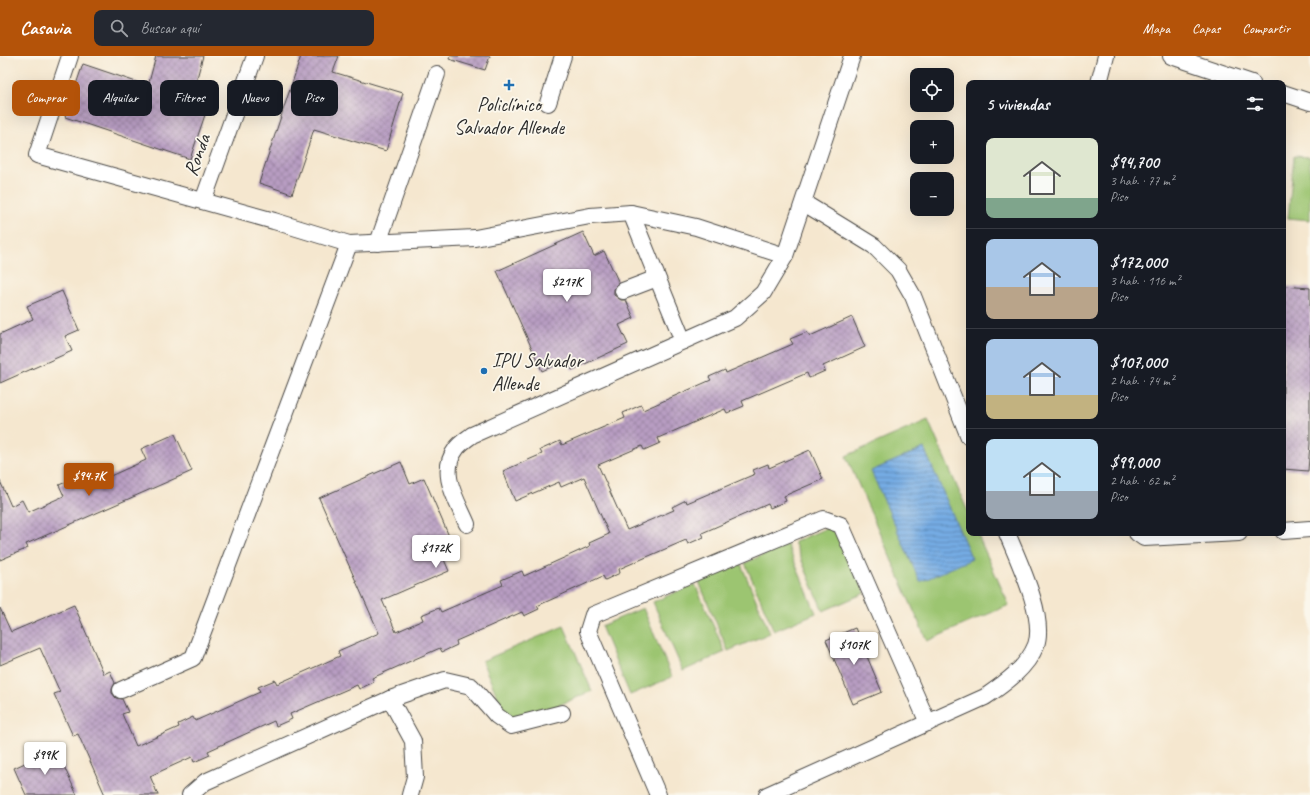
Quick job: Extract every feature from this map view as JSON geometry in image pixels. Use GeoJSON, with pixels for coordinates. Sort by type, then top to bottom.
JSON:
{"type":"FeatureCollection","features":[{"type":"Feature","properties":{"kind":"street"},"geometry":{"type":"LineString","coordinates":[[70,56],[37,155],[203,201],[349,244],[475,238],[590,216],[631,214],[696,226],[785,256]]}},
{"type":"Feature","properties":{"kind":"street","name":"Ronda"},"geometry":{"type":"LineString","coordinates":[[203,201],[255,56]]}},
{"type":"Feature","properties":{"kind":"street"},"geometry":{"type":"LineString","coordinates":[[548,103],[563,56]]}},
{"type":"Feature","properties":{"kind":"street"},"geometry":{"type":"LineString","coordinates":[[466,524],[448,480],[448,464],[456,448],[472,434],[735,318],[763,292],[785,256],[852,56]]}},
{"type":"Feature","properties":{"kind":"street"},"geometry":{"type":"LineString","coordinates":[[1100,80],[1106,56]]}},
{"type":"Feature","properties":{"kind":"street"},"geometry":{"type":"LineString","coordinates":[[1171,56],[1243,80]]}},
{"type":"Feature","properties":{"kind":"street"},"geometry":{"type":"LineString","coordinates":[[378,243],[437,74]]}},
{"type":"Feature","properties":{"kind":"street"},"geometry":{"type":"LineString","coordinates":[[1286,94],[1310,102]]}},
{"type":"Feature","properties":{"kind":"street"},"geometry":{"type":"LineString","coordinates":[[804,203],[874,246],[898,270],[913,296],[966,429]]}},
{"type":"Feature","properties":{"kind":"street"},"geometry":{"type":"LineString","coordinates":[[631,214],[683,341]]}},
{"type":"Feature","properties":{"kind":"street"},"geometry":{"type":"LineString","coordinates":[[121,690],[193,658],[349,244]]}},
{"type":"Feature","properties":{"kind":"street"},"geometry":{"type":"LineString","coordinates":[[623,291],[658,278]]}},
{"type":"Feature","properties":{"kind":"street"},"geometry":{"type":"LineString","coordinates":[[658,795],[588,631],[592,615],[824,519],[841,525],[928,724]]}},
{"type":"Feature","properties":{"kind":"street"},"geometry":{"type":"LineString","coordinates":[[1286,531],[1310,529]]}},
{"type":"Feature","properties":{"kind":"street"},"geometry":{"type":"LineString","coordinates":[[767,795],[928,724],[985,697],[1008,681],[1026,662],[1036,644],[1037,624],[1034,601],[1008,536]]}},
{"type":"Feature","properties":{"kind":"street"},"geometry":{"type":"LineString","coordinates":[[1141,536],[1144,538],[1182,536]]}},
{"type":"Feature","properties":{"kind":"street"},"geometry":{"type":"LineString","coordinates":[[190,795],[206,782],[390,699],[445,680],[471,686],[497,716],[511,726],[562,713]]}},
{"type":"Feature","properties":{"kind":"street"},"geometry":{"type":"LineString","coordinates":[[390,699],[412,741],[415,777],[410,795]]}},
{"type":"Feature","properties":{"kind":"green space"},"geometry":{"type":"Polygon","coordinates":[[[1294,156],[1310,157],[1310,220],[1288,218],[1294,156]]]}},
{"type":"Feature","properties":{"kind":"green space"},"geometry":{"type":"Polygon","coordinates":[[[928,420],[966,507],[966,536],[978,536],[1009,605],[927,641],[846,456],[928,420]]]}},
{"type":"Feature","properties":{"kind":"green space"},"geometry":{"type":"Polygon","coordinates":[[[836,524],[865,593],[823,611],[794,542],[836,524]]]}},
{"type":"Feature","properties":{"kind":"green space"},"geometry":{"type":"Polygon","coordinates":[[[787,544],[816,613],[774,631],[745,563],[787,544]]]}},
{"type":"Feature","properties":{"kind":"green space"},"geometry":{"type":"Polygon","coordinates":[[[741,564],[770,633],[728,651],[699,582],[741,564]]]}},
{"type":"Feature","properties":{"kind":"green space"},"geometry":{"type":"Polygon","coordinates":[[[695,584],[725,652],[683,671],[653,602],[695,584]]]}},
{"type":"Feature","properties":{"kind":"green space"},"geometry":{"type":"Polygon","coordinates":[[[643,608],[672,677],[630,695],[601,626],[643,608]]]}},
{"type":"Feature","properties":{"kind":"green space"},"geometry":{"type":"Polygon","coordinates":[[[564,626],[592,691],[510,726],[482,661],[564,626]]]}},
{"type":"Feature","properties":{"kind":"water"},"geometry":{"type":"Polygon","coordinates":[[[924,448],[972,559],[920,582],[871,471],[924,448]]]}},
{"type":"Feature","properties":{"kind":"building"},"geometry":{"type":"Polygon","coordinates":[[[156,56],[203,56],[196,80],[160,80],[160,116],[205,116],[190,159],[65,117],[80,116],[80,80],[78,80],[83,64],[130,80],[88,80],[88,116],[152,116],[152,80],[150,80],[156,56]]]}},
{"type":"Feature","properties":{"kind":"building"},"geometry":{"type":"Polygon","coordinates":[[[301,56],[339,56],[333,72],[403,93],[386,151],[314,129],[292,194],[259,183],[281,116],[283,116],[283,110],[291,86],[291,116],[338,116],[338,80],[293,80],[301,56]]]}},
{"type":"Feature","properties":{"kind":"building"},"geometry":{"type":"Polygon","coordinates":[[[450,56],[490,56],[485,70],[449,59],[450,56]]]}},
{"type":"Feature","properties":{"kind":"building"},"geometry":{"type":"Polygon","coordinates":[[[583,232],[594,256],[604,251],[619,283],[614,289],[614,295],[621,300],[626,300],[634,318],[619,325],[628,344],[572,370],[567,360],[542,371],[497,271],[583,232]]]}},
{"type":"Feature","properties":{"kind":"building"},"geometry":{"type":"Polygon","coordinates":[[[1286,286],[1310,288],[1310,444],[1308,471],[1286,469],[1286,286]]]}},
{"type":"Feature","properties":{"kind":"building"},"geometry":{"type":"Polygon","coordinates":[[[62,291],[79,330],[65,336],[72,351],[0,383],[0,334],[33,319],[27,306],[62,291]]]}},
{"type":"Feature","properties":{"kind":"building"},"geometry":{"type":"Polygon","coordinates":[[[852,317],[865,347],[823,366],[825,371],[809,378],[807,373],[742,401],[744,406],[727,413],[725,409],[658,438],[660,443],[644,450],[642,446],[598,465],[627,530],[674,510],[672,507],[686,500],[687,503],[755,474],[753,470],[768,464],[769,468],[810,450],[823,479],[784,496],[786,501],[770,508],[768,504],[702,533],[704,537],[688,544],[686,540],[619,569],[620,573],[605,580],[603,576],[537,606],[539,609],[524,616],[522,612],[456,641],[457,645],[442,652],[440,648],[372,678],[374,682],[359,689],[357,685],[290,714],[292,719],[276,726],[274,721],[208,751],[210,755],[194,762],[192,757],[150,776],[158,795],[105,795],[78,734],[73,736],[54,694],[60,692],[40,648],[0,665],[0,608],[11,632],[74,605],[104,674],[110,671],[115,683],[112,693],[116,698],[122,699],[128,712],[122,714],[136,746],[179,727],[178,724],[193,717],[195,721],[260,692],[258,687],[275,680],[277,684],[340,656],[338,651],[379,633],[319,498],[401,462],[410,484],[424,478],[451,541],[438,546],[449,571],[382,600],[396,632],[423,620],[421,615],[439,608],[441,612],[503,585],[501,580],[522,571],[524,576],[590,546],[589,543],[609,534],[584,477],[561,487],[559,482],[515,501],[503,471],[542,454],[540,450],[560,441],[562,445],[625,418],[623,413],[641,405],[643,410],[711,380],[709,377],[725,370],[726,373],[793,344],[790,339],[807,332],[810,336],[852,317]]]}},
{"type":"Feature","properties":{"kind":"building"},"geometry":{"type":"Polygon","coordinates":[[[175,434],[192,471],[26,544],[28,548],[0,560],[0,481],[11,506],[22,500],[28,512],[64,496],[59,485],[92,471],[97,482],[146,460],[141,449],[175,434]]]}},
{"type":"Feature","properties":{"kind":"building"},"geometry":{"type":"Polygon","coordinates":[[[855,628],[882,692],[853,704],[826,640],[855,628]]]}},
{"type":"Feature","properties":{"kind":"building"},"geometry":{"type":"Polygon","coordinates":[[[56,749],[77,795],[26,795],[14,768],[56,749]]]}},
{"type":"Feature","properties":{"kind":"place","name":"Policlínico Salvador Allende"},"geometry":{"type":"Point","coordinates":[509,85]}},
{"type":"Feature","properties":{"kind":"place","name":"IPU Salvador Allende"},"geometry":{"type":"Point","coordinates":[484,371]}}]}
